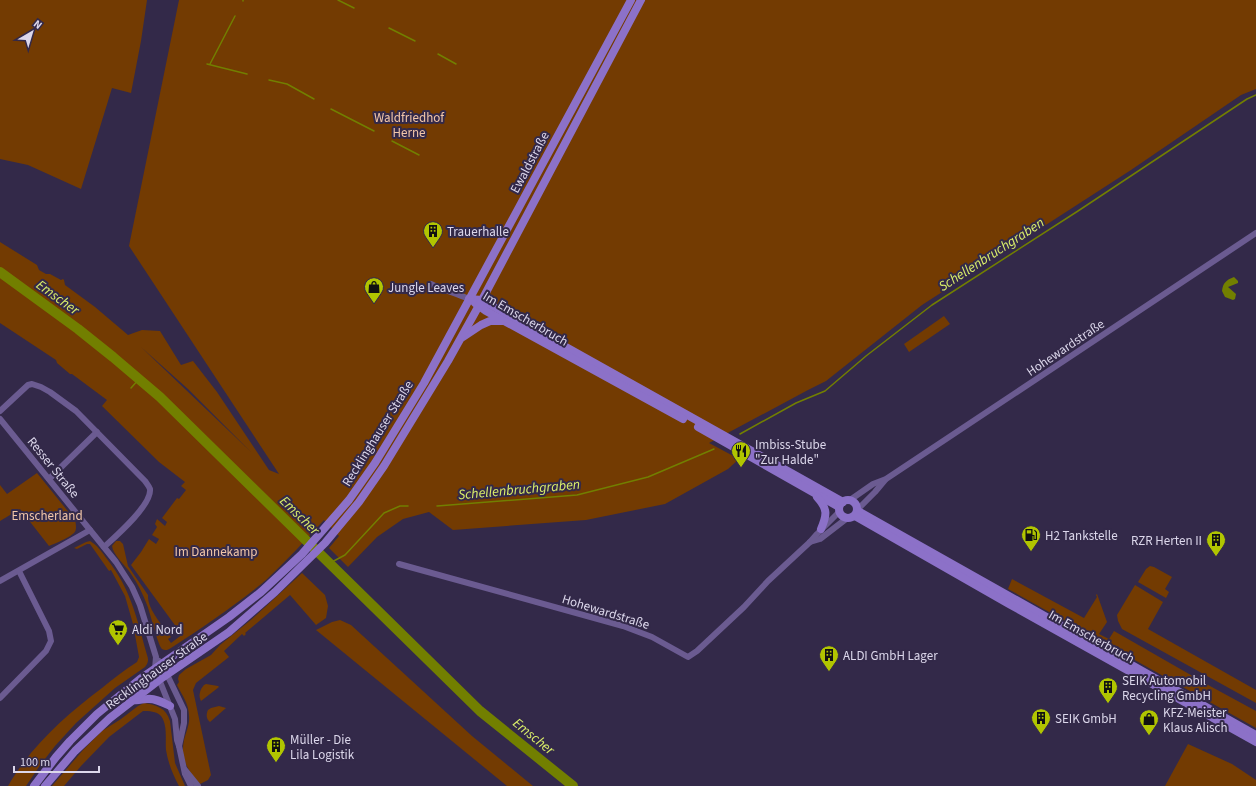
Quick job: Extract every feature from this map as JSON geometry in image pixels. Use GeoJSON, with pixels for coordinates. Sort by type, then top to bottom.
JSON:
{"type":"FeatureCollection","features":[{"type":"Feature","properties":{"kind":"main road","name":"Ewaldstraße"},"geometry":{"type":"LineString","coordinates":[[469,299],[631,0]]}},
{"type":"Feature","properties":{"kind":"main road","name":"Ewaldstraße"},"geometry":{"type":"LineString","coordinates":[[480,303],[641,0]]}},
{"type":"Feature","properties":{"kind":"main road","name":"Im Emscherbruch"},"geometry":{"type":"LineString","coordinates":[[469,299],[480,303],[843,505]]}},
{"type":"Feature","properties":{"kind":"main road","name":"Recklinghauser Straße"},"geometry":{"type":"LineString","coordinates":[[34,786],[56,757],[85,726],[111,702],[159,666],[238,611],[302,554],[348,500],[375,463],[424,382],[469,299]]}},
{"type":"Feature","properties":{"kind":"main road","name":"Im Emscherbruch"},"geometry":{"type":"LineString","coordinates":[[480,303],[504,321],[810,491],[843,505],[856,503],[857,512],[1256,742]]}},
{"type":"Feature","properties":{"kind":"main road","name":"Recklinghauser Straße"},"geometry":{"type":"LineString","coordinates":[[45,786],[61,766],[89,737],[159,680],[242,621],[275,592],[325,542],[359,502],[384,466],[480,303]]}},
{"type":"Feature","properties":{"kind":"main road"},"geometry":{"type":"LineString","coordinates":[[460,339],[485,323],[490,321],[504,321]]}},
{"type":"Feature","properties":{"kind":"main road"},"geometry":{"type":"LineString","coordinates":[[810,491],[823,503],[826,512],[825,520],[821,529]]}},
{"type":"Feature","properties":{"kind":"main road","name":"Im Emscherbruch"},"geometry":{"type":"LineString","coordinates":[[843,505],[843,517],[846,519]]}},
{"type":"Feature","properties":{"kind":"main road"},"geometry":{"type":"LineString","coordinates":[[846,519],[851,519],[857,512]]}},
{"type":"Feature","properties":{"kind":"main road","name":"Im Emscherbruch"},"geometry":{"type":"LineString","coordinates":[[1001,595],[1256,735]]}},
{"type":"Feature","properties":{"kind":"main road"},"geometry":{"type":"LineString","coordinates":[[133,700],[139,701],[147,698],[156,699],[170,706]]}},
{"type":"Feature","properties":{"kind":"street","name":"Hohewardstraße"},"geometry":{"type":"LineString","coordinates":[[399,564],[623,626],[652,637],[688,656],[697,651],[744,607],[768,581],[810,542],[843,505],[873,484],[886,479],[1256,233]]}},
{"type":"Feature","properties":{"kind":"street"},"geometry":{"type":"LineString","coordinates":[[431,284],[469,299]]}},
{"type":"Feature","properties":{"kind":"street"},"geometry":{"type":"LineString","coordinates":[[0,411],[25,388],[32,384],[36,385],[50,392],[76,412],[145,481],[150,489],[148,499],[126,526],[104,547]]}},
{"type":"Feature","properties":{"kind":"street","name":"Resser Straße"},"geometry":{"type":"LineString","coordinates":[[0,419],[125,575],[136,595],[159,666]]}},
{"type":"Feature","properties":{"kind":"street"},"geometry":{"type":"LineString","coordinates":[[48,479],[96,432]]}},
{"type":"Feature","properties":{"kind":"street","name":"Hohewardstraße"},"geometry":{"type":"LineString","coordinates":[[857,512],[886,479]]}},
{"type":"Feature","properties":{"kind":"street","name":"Hohewardstraße"},"geometry":{"type":"LineString","coordinates":[[810,542],[820,539],[846,519]]}},
{"type":"Feature","properties":{"kind":"street"},"geometry":{"type":"LineString","coordinates":[[0,581],[90,530]]}},
{"type":"Feature","properties":{"kind":"street"},"geometry":{"type":"LineString","coordinates":[[0,698],[46,651],[51,641],[49,631],[19,571]]}},
{"type":"Feature","properties":{"kind":"street"},"geometry":{"type":"LineString","coordinates":[[159,666],[167,675],[184,710],[184,723],[179,746]]}},
{"type":"Feature","properties":{"kind":"street"},"geometry":{"type":"LineString","coordinates":[[159,666],[159,680],[175,720],[177,740],[185,774],[191,786]]}},
{"type":"Feature","properties":{"kind":"street"},"geometry":{"type":"LineString","coordinates":[[184,769],[198,786]]}},
{"type":"Feature","properties":{"kind":"green space"},"geometry":{"type":"Polygon","coordinates":[[[0,0],[147,0],[131,93],[112,88],[81,189],[28,165],[0,159],[0,0]]]}},
{"type":"Feature","properties":{"kind":"green space"},"geometry":{"type":"Polygon","coordinates":[[[179,0],[1256,0],[1256,89],[1241,95],[1131,170],[922,305],[826,381],[709,443],[739,459],[728,469],[665,504],[586,520],[453,530],[429,512],[403,519],[377,537],[348,567],[329,548],[339,536],[324,520],[266,580],[219,616],[166,650],[160,647],[140,589],[131,574],[117,557],[112,546],[116,541],[120,541],[123,544],[128,566],[148,595],[150,606],[160,623],[171,637],[168,639],[171,643],[183,634],[131,565],[149,539],[156,544],[159,539],[152,535],[157,527],[155,524],[157,519],[165,526],[167,522],[162,518],[177,498],[179,499],[186,490],[181,486],[185,482],[159,462],[102,406],[107,400],[70,374],[57,363],[56,360],[0,323],[0,242],[37,265],[39,270],[61,280],[63,279],[65,285],[95,307],[128,335],[142,330],[160,331],[181,365],[193,361],[217,392],[269,470],[279,474],[129,246],[179,0]],[[141,347],[251,452],[188,389],[141,347]]]}},
{"type":"Feature","properties":{"kind":"green space"},"geometry":{"type":"Polygon","coordinates":[[[944,316],[950,324],[909,352],[904,344],[944,316]]]}},
{"type":"Feature","properties":{"kind":"green space","name":"Emscherland"},"geometry":{"type":"Polygon","coordinates":[[[37,473],[76,523],[75,532],[72,535],[49,546],[20,509],[0,521],[0,485],[7,494],[37,473]]]}},
{"type":"Feature","properties":{"kind":"green space"},"geometry":{"type":"Polygon","coordinates":[[[90,541],[99,549],[115,570],[128,593],[148,657],[147,663],[145,667],[115,688],[76,723],[55,746],[26,786],[8,786],[27,758],[50,732],[75,709],[137,662],[139,657],[133,624],[125,596],[111,570],[109,571],[90,544],[77,549],[74,548],[90,541]]]}},
{"type":"Feature","properties":{"kind":"green space"},"geometry":{"type":"Polygon","coordinates":[[[1150,566],[1172,577],[1165,589],[1169,592],[1166,598],[1138,582],[1146,569],[1150,566]]]}},
{"type":"Feature","properties":{"kind":"green space"},"geometry":{"type":"Polygon","coordinates":[[[302,573],[325,595],[328,606],[326,618],[316,625],[290,595],[245,633],[246,634],[244,636],[242,634],[224,651],[229,657],[196,683],[193,690],[211,775],[208,780],[200,784],[192,774],[184,759],[183,747],[188,725],[189,712],[187,704],[177,685],[179,682],[179,675],[186,669],[211,655],[220,645],[252,619],[302,573]]]}},
{"type":"Feature","properties":{"kind":"green space"},"geometry":{"type":"Polygon","coordinates":[[[1012,579],[1084,618],[1097,597],[1097,594],[1107,622],[1099,634],[1109,639],[1114,631],[1256,711],[1256,728],[1008,589],[1012,579]]]}},
{"type":"Feature","properties":{"kind":"green space"},"geometry":{"type":"Polygon","coordinates":[[[1135,585],[1163,602],[1148,629],[1256,690],[1256,703],[1122,629],[1117,615],[1135,585]]]}},
{"type":"Feature","properties":{"kind":"green space"},"geometry":{"type":"Polygon","coordinates":[[[340,620],[351,625],[472,736],[533,786],[507,786],[316,630],[332,622],[340,620]]]}},
{"type":"Feature","properties":{"kind":"green space"},"geometry":{"type":"Polygon","coordinates":[[[206,684],[219,687],[201,701],[200,693],[206,684]]]}},
{"type":"Feature","properties":{"kind":"green space"},"geometry":{"type":"Polygon","coordinates":[[[144,703],[153,705],[163,710],[170,721],[175,763],[185,786],[179,786],[169,764],[166,750],[165,724],[161,716],[150,711],[143,711],[109,737],[64,786],[52,786],[83,750],[102,731],[144,703]]]}},
{"type":"Feature","properties":{"kind":"green space"},"geometry":{"type":"Polygon","coordinates":[[[219,706],[226,708],[210,722],[207,716],[208,710],[219,706]]]}},
{"type":"Feature","properties":{"kind":"green space"},"geometry":{"type":"Polygon","coordinates":[[[1188,744],[1232,764],[1256,780],[1256,786],[1165,786],[1188,744]]]}},
{"type":"Feature","properties":{"kind":"shaded area"},"geometry":{"type":"Polygon","coordinates":[[[1234,277],[1238,283],[1228,287],[1236,294],[1235,299],[1233,300],[1225,297],[1222,291],[1225,282],[1234,277]]]}},
{"type":"Feature","properties":{"kind":"waterway"},"geometry":{"type":"LineString","coordinates":[[338,0],[354,8]]}},
{"type":"Feature","properties":{"kind":"waterway"},"geometry":{"type":"LineString","coordinates":[[210,64],[235,16]]}},
{"type":"Feature","properties":{"kind":"waterway"},"geometry":{"type":"LineString","coordinates":[[389,28],[415,41]]}},
{"type":"Feature","properties":{"kind":"waterway"},"geometry":{"type":"LineString","coordinates":[[438,54],[456,64]]}},
{"type":"Feature","properties":{"kind":"waterway"},"geometry":{"type":"LineString","coordinates":[[207,64],[247,74]]}},
{"type":"Feature","properties":{"kind":"waterway"},"geometry":{"type":"LineString","coordinates":[[269,80],[287,84],[314,99]]}},
{"type":"Feature","properties":{"kind":"waterway","name":"Schellenbruchgraben"},"geometry":{"type":"LineString","coordinates":[[740,434],[796,403],[825,391],[866,356],[932,305],[1078,211],[1247,99],[1256,95]]}},
{"type":"Feature","properties":{"kind":"waterway"},"geometry":{"type":"LineString","coordinates":[[331,109],[374,131]]}},
{"type":"Feature","properties":{"kind":"waterway"},"geometry":{"type":"LineString","coordinates":[[392,141],[419,155]]}},
{"type":"Feature","properties":{"kind":"waterway","name":"Emscher"},"geometry":{"type":"LineString","coordinates":[[0,272],[78,329],[160,397],[480,711],[573,786]]}},
{"type":"Feature","properties":{"kind":"waterway"},"geometry":{"type":"LineString","coordinates":[[131,388],[139,379]]}},
{"type":"Feature","properties":{"kind":"waterway","name":"Schellenbruchgraben"},"geometry":{"type":"LineString","coordinates":[[437,506],[577,495],[648,477],[714,449]]}},
{"type":"Feature","properties":{"kind":"waterway","name":"Schellenbruchgraben"},"geometry":{"type":"LineString","coordinates":[[330,563],[345,555],[384,513],[400,506],[408,506]]}},
{"type":"Feature","properties":{"kind":"place","name":"Trauerhalle"},"geometry":{"type":"Point","coordinates":[433,248]}},
{"type":"Feature","properties":{"kind":"place","name":"Jungle Leaves"},"geometry":{"type":"Point","coordinates":[374,304]}},
{"type":"Feature","properties":{"kind":"place","name":"Imbiss-Stube \"Zur Halde\""},"geometry":{"type":"Point","coordinates":[741,468]}},
{"type":"Feature","properties":{"kind":"place","name":"H2 Tankstelle"},"geometry":{"type":"Point","coordinates":[1031,552]}},
{"type":"Feature","properties":{"kind":"place","name":"RZR Herten II"},"geometry":{"type":"Point","coordinates":[1216,557]}},
{"type":"Feature","properties":{"kind":"place","name":"Aldi Nord"},"geometry":{"type":"Point","coordinates":[118,646]}},
{"type":"Feature","properties":{"kind":"place","name":"ALDI GmbH Lager"},"geometry":{"type":"Point","coordinates":[829,672]}},
{"type":"Feature","properties":{"kind":"place","name":"SEIK Automobil Recycling GmbH"},"geometry":{"type":"Point","coordinates":[1108,704]}},
{"type":"Feature","properties":{"kind":"place","name":"SEIK GmbH"},"geometry":{"type":"Point","coordinates":[1041,735]}},
{"type":"Feature","properties":{"kind":"place","name":"KFZ-Meister Klaus Alisch"},"geometry":{"type":"Point","coordinates":[1149,736]}},
{"type":"Feature","properties":{"kind":"place","name":"Müller - Die Lila Logistik"},"geometry":{"type":"Point","coordinates":[276,763]}},
{"type":"Feature","properties":{"kind":"park label","name":"Waldfriedhof Herne"},"geometry":{"type":"Point","coordinates":[409,124]}},
{"type":"Feature","properties":{"kind":"park label","name":"Im Dannekamp"},"geometry":{"type":"Point","coordinates":[216,551]}}]}
